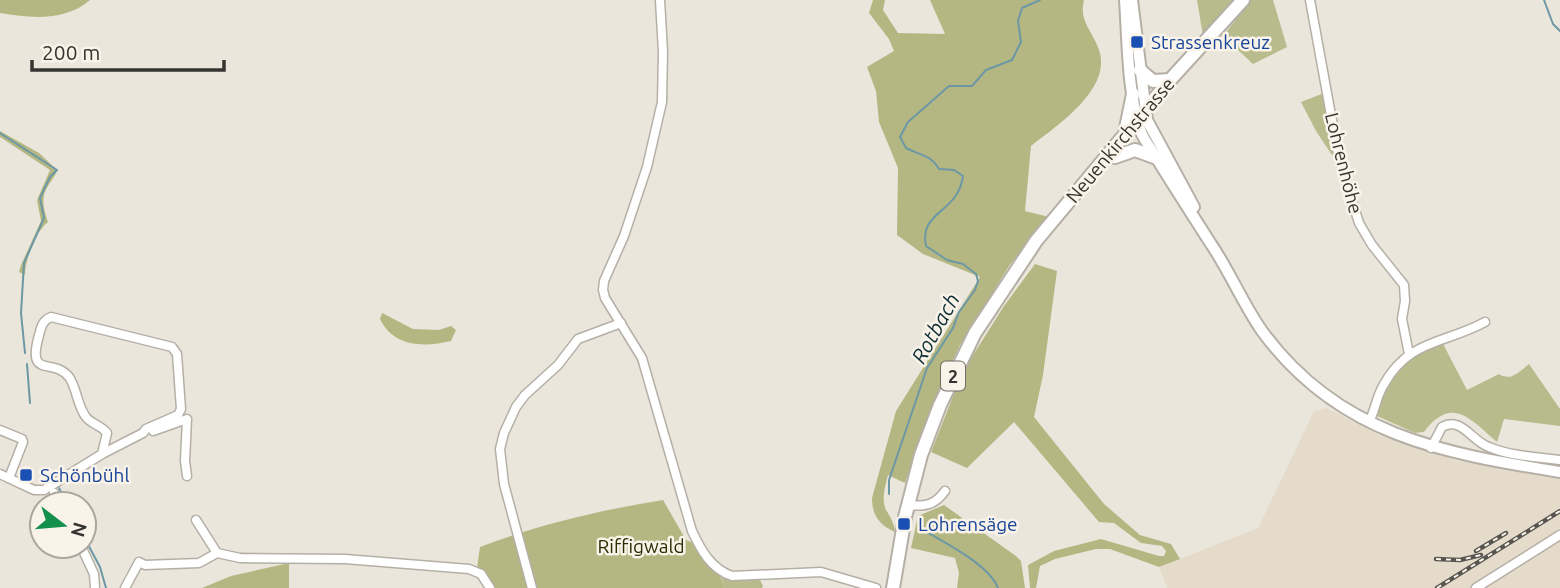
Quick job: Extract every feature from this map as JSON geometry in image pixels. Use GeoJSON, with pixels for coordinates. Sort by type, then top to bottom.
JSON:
{"type":"FeatureCollection","features":[{"type":"Feature","properties":{"kind":"main road"},"geometry":{"type":"LineString","coordinates":[[1125,0],[1133,94],[1125,134]]}},
{"type":"Feature","properties":{"kind":"main road"},"geometry":{"type":"LineString","coordinates":[[1132,0],[1143,119],[1204,226],[1211,245]]}},
{"type":"Feature","properties":{"kind":"main road","name":"2"},"geometry":{"type":"LineString","coordinates":[[1217,30],[1243,0]]}},
{"type":"Feature","properties":{"kind":"main road","name":"Neuenkirchstrasse"},"geometry":{"type":"LineString","coordinates":[[1025,259],[1115,158],[1170,80],[1203,41],[1217,30]]}},
{"type":"Feature","properties":{"kind":"main road","name":"Neuenkirchstrasse"},"geometry":{"type":"LineString","coordinates":[[893,588],[908,505],[925,446],[953,375],[989,310],[1036,241],[1125,134],[1143,119],[1199,58],[1217,30]]}},
{"type":"Feature","properties":{"kind":"main road"},"geometry":{"type":"LineString","coordinates":[[1140,70],[1153,81],[1170,80]]}},
{"type":"Feature","properties":{"kind":"main road"},"geometry":{"type":"LineString","coordinates":[[1133,94],[1157,158],[1255,320],[1284,359],[1320,391],[1369,422],[1431,448],[1560,472]]}},
{"type":"Feature","properties":{"kind":"main road"},"geometry":{"type":"LineString","coordinates":[[1115,158],[1138,150],[1157,158]]}},
{"type":"Feature","properties":{"kind":"street"},"geometry":{"type":"LineString","coordinates":[[660,0],[663,102],[647,167],[624,236],[604,281],[604,298],[642,358],[692,531],[704,554],[715,566],[721,572],[732,576],[821,572],[876,588]]}},
{"type":"Feature","properties":{"kind":"street","name":"Lohrenhöhe"},"geometry":{"type":"LineString","coordinates":[[1310,0],[1339,159],[1359,223],[1372,245],[1404,285],[1402,319],[1409,354]]}},
{"type":"Feature","properties":{"kind":"street"},"geometry":{"type":"LineString","coordinates":[[102,454],[107,433],[84,414],[70,379],[64,372],[36,361],[34,355],[41,327],[47,318],[57,317],[170,346],[176,350],[181,410],[178,415],[146,429],[143,433]]}},
{"type":"Feature","properties":{"kind":"street"},"geometry":{"type":"LineString","coordinates":[[1369,422],[1383,386],[1409,354],[1430,342],[1472,329],[1485,322]]}},
{"type":"Feature","properties":{"kind":"street"},"geometry":{"type":"LineString","coordinates":[[532,588],[502,477],[500,449],[504,433],[516,407],[563,359],[578,339],[621,323]]}},
{"type":"Feature","properties":{"kind":"street"},"geometry":{"type":"LineString","coordinates":[[0,430],[22,439],[23,442],[4,476],[34,490],[44,490],[102,454],[143,433],[187,419],[184,461],[187,476]]}},
{"type":"Feature","properties":{"kind":"street"},"geometry":{"type":"LineString","coordinates":[[1431,448],[1442,427],[1454,423],[1490,448],[1560,460]]}},
{"type":"Feature","properties":{"kind":"street"},"geometry":{"type":"LineString","coordinates":[[908,505],[928,506],[945,491]]}},
{"type":"Feature","properties":{"kind":"street"},"geometry":{"type":"LineString","coordinates":[[196,520],[217,553]]}},
{"type":"Feature","properties":{"kind":"street"},"geometry":{"type":"LineString","coordinates":[[1476,588],[1560,535]]}},
{"type":"Feature","properties":{"kind":"street"},"geometry":{"type":"LineString","coordinates":[[125,588],[139,562],[145,565],[199,563],[217,553],[240,558],[345,559],[469,569],[481,574],[490,588]]}},
{"type":"Feature","properties":{"kind":"street"},"geometry":{"type":"LineString","coordinates":[[88,560],[94,574],[95,588]]}},
{"type":"Feature","properties":{"kind":"shaded area"},"geometry":{"type":"Polygon","coordinates":[[[1327,408],[1379,435],[1454,460],[1560,478],[1560,588],[1167,588],[1159,567],[1258,528],[1314,411],[1327,408]]]}},
{"type":"Feature","properties":{"kind":"green space"},"geometry":{"type":"Polygon","coordinates":[[[0,0],[90,0],[69,12],[35,17],[0,13],[0,0]]]}},
{"type":"Feature","properties":{"kind":"green space"},"geometry":{"type":"Polygon","coordinates":[[[873,0],[885,0],[883,10],[898,33],[945,34],[930,0],[1084,0],[1084,19],[1101,60],[1099,75],[1082,103],[1031,146],[1025,211],[1049,217],[1009,266],[960,345],[941,385],[905,483],[888,475],[884,502],[895,532],[877,519],[872,498],[896,411],[980,277],[923,254],[897,235],[898,168],[879,122],[876,91],[867,67],[894,51],[889,39],[869,13],[873,0]]]}},
{"type":"Feature","properties":{"kind":"green space"},"geometry":{"type":"Polygon","coordinates":[[[1197,0],[1234,0],[1203,36],[1197,0]]]}},
{"type":"Feature","properties":{"kind":"green space"},"geometry":{"type":"Polygon","coordinates":[[[1251,0],[1273,0],[1287,47],[1253,64],[1223,36],[1251,0]]]}},
{"type":"Feature","properties":{"kind":"green space"},"geometry":{"type":"Polygon","coordinates":[[[1324,93],[1335,152],[1332,155],[1301,102],[1324,93]]]}},
{"type":"Feature","properties":{"kind":"green space"},"geometry":{"type":"Polygon","coordinates":[[[0,131],[39,153],[57,170],[43,200],[48,222],[32,246],[25,275],[19,272],[41,221],[37,200],[50,170],[0,137],[0,131]]]}},
{"type":"Feature","properties":{"kind":"green space"},"geometry":{"type":"Polygon","coordinates":[[[1035,264],[1057,271],[1043,375],[1034,417],[1104,504],[1140,535],[1171,544],[1180,559],[1159,567],[1110,549],[1096,549],[1055,559],[1040,566],[1036,588],[1030,588],[1028,565],[1054,551],[1101,539],[1159,556],[1164,556],[1166,551],[1162,546],[1141,543],[1114,523],[1099,522],[1014,422],[967,468],[931,452],[963,371],[1004,306],[1035,264]]]}},
{"type":"Feature","properties":{"kind":"green space"},"geometry":{"type":"Polygon","coordinates":[[[382,313],[413,329],[439,330],[451,326],[456,330],[451,341],[411,343],[393,336],[386,329],[380,319],[382,313]]]}},
{"type":"Feature","properties":{"kind":"green space"},"geometry":{"type":"Polygon","coordinates":[[[1442,342],[1467,390],[1499,374],[1510,377],[1529,364],[1560,409],[1560,426],[1504,419],[1497,442],[1461,414],[1443,415],[1424,432],[1415,433],[1377,416],[1385,384],[1411,356],[1442,342]]]}},
{"type":"Feature","properties":{"kind":"green space","name":"Riffigwald"},"geometry":{"type":"Polygon","coordinates":[[[663,500],[686,540],[699,547],[711,559],[724,588],[493,588],[484,571],[477,568],[480,547],[571,519],[663,500]]]}},
{"type":"Feature","properties":{"kind":"green space"},"geometry":{"type":"Polygon","coordinates":[[[944,505],[1021,561],[1025,588],[957,588],[959,573],[955,558],[911,548],[918,516],[944,505]]]}},
{"type":"Feature","properties":{"kind":"green space"},"geometry":{"type":"Polygon","coordinates":[[[289,563],[289,588],[202,588],[231,576],[289,563]]]}},
{"type":"Feature","properties":{"kind":"green space"},"geometry":{"type":"Polygon","coordinates":[[[721,575],[758,576],[763,586],[724,588],[721,575]]]}},
{"type":"Feature","properties":{"kind":"waterway","name":"Rotbach"},"geometry":{"type":"LineString","coordinates":[[889,494],[889,480],[927,368],[953,328],[959,312],[975,290],[978,281],[976,274],[963,264],[947,260],[926,246],[925,234],[928,225],[954,198],[963,176],[954,170],[939,169],[928,158],[906,148],[900,137],[908,122],[949,86],[972,86],[986,70],[1012,60],[1021,42],[1018,21],[1022,8],[1040,0]]}},
{"type":"Feature","properties":{"kind":"waterway"},"geometry":{"type":"LineString","coordinates":[[1544,0],[1553,24],[1560,31]]}},
{"type":"Feature","properties":{"kind":"waterway"},"geometry":{"type":"LineString","coordinates":[[0,133],[57,170],[50,177],[40,198],[44,218],[24,263],[21,313],[25,353]]}},
{"type":"Feature","properties":{"kind":"waterway"},"geometry":{"type":"LineString","coordinates":[[27,364],[30,403]]}},
{"type":"Feature","properties":{"kind":"waterway","name":"Rotbach"},"geometry":{"type":"LineString","coordinates":[[925,531],[977,563],[998,588]]}},
{"type":"Feature","properties":{"kind":"waterway"},"geometry":{"type":"LineString","coordinates":[[96,560],[106,588]]}},
{"type":"Feature","properties":{"kind":"railway"},"geometry":{"type":"LineString","coordinates":[[1437,588],[1560,511]]}},
{"type":"Feature","properties":{"kind":"railway"},"geometry":{"type":"LineString","coordinates":[[1476,551],[1506,533]]}},
{"type":"Feature","properties":{"kind":"railway"},"geometry":{"type":"LineString","coordinates":[[1436,559],[1460,560],[1481,555]]}},
{"type":"Feature","properties":{"kind":"place","name":"Strassenkreuz"},"geometry":{"type":"Point","coordinates":[1137,42]}},
{"type":"Feature","properties":{"kind":"place","name":"Schönbühl"},"geometry":{"type":"Point","coordinates":[26,475]}},
{"type":"Feature","properties":{"kind":"place","name":"Lohrensäge"},"geometry":{"type":"Point","coordinates":[904,524]}}]}
